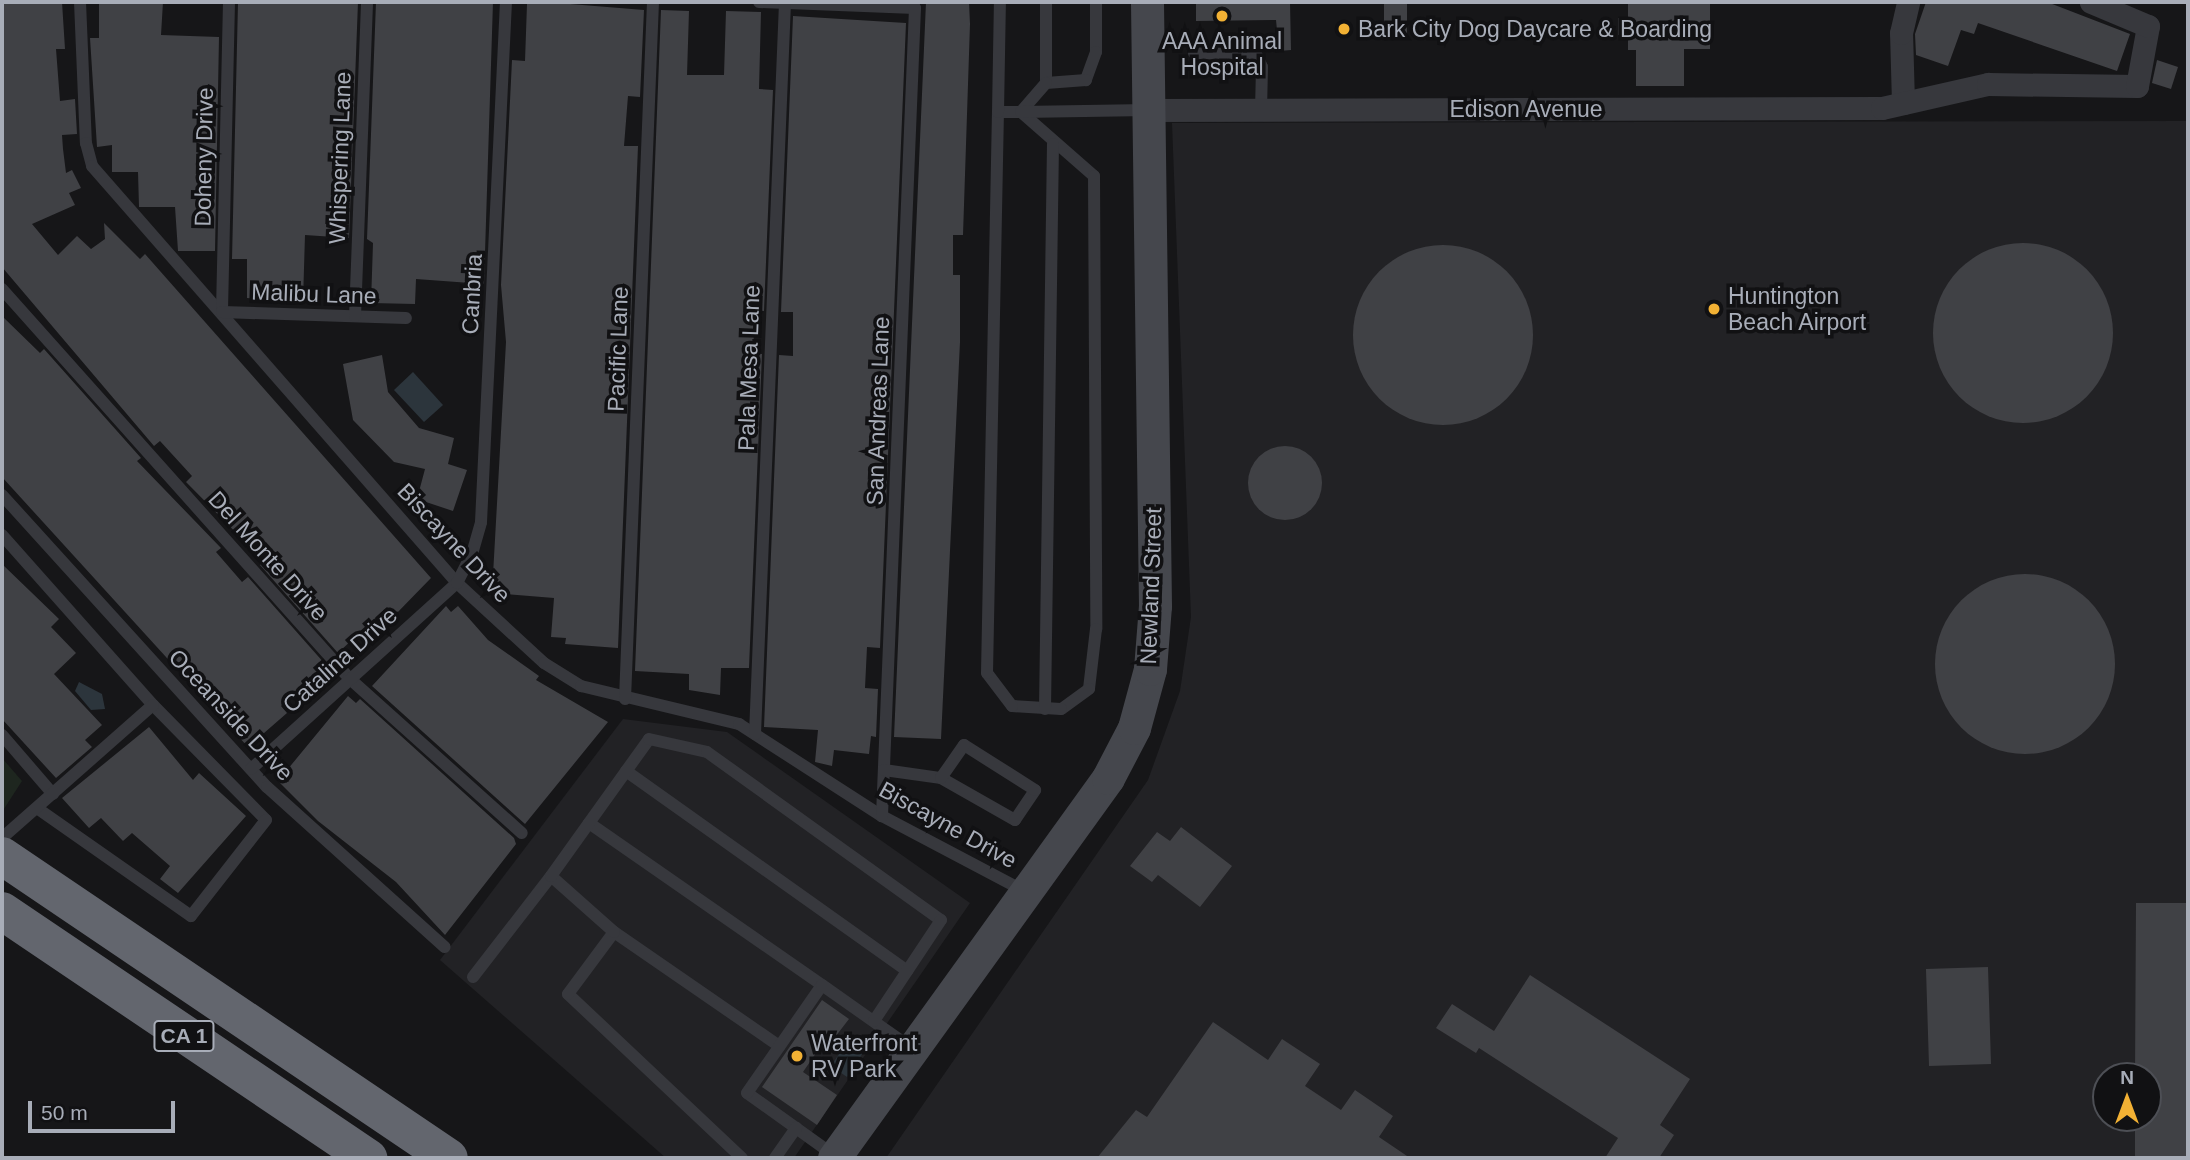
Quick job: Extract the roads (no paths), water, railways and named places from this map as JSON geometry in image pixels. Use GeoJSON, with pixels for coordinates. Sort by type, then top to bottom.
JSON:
{"type":"FeatureCollection","features":[{"type":"Feature","properties":{"kind":"highway","name":"CA 1"},"geometry":{"type":"LineString","coordinates":[[2,856],[449,1158]]}},
{"type":"Feature","properties":{"kind":"highway","name":"CA 1"},"geometry":{"type":"LineString","coordinates":[[2,911],[368,1158]]}},
{"type":"Feature","properties":{"kind":"street","name":"Newland Street"},"geometry":{"type":"LineString","coordinates":[[835,1157],[910,1047],[1108,778],[1134,728],[1150,669],[1155,606],[1147,2]]}},
{"type":"Feature","properties":{"kind":"street"},"geometry":{"type":"LineString","coordinates":[[1903,103],[1900,33],[1908,2]]}},
{"type":"Feature","properties":{"kind":"street","name":"Edison Avenue"},"geometry":{"type":"LineString","coordinates":[[1148,110],[1882,108],[1988,84],[2137,86],[2148,26],[2091,2]]}},
{"type":"Feature","properties":{"kind":"lane","name":"Biscayne Drive"},"geometry":{"type":"LineString","coordinates":[[80,2],[86,143],[92,166],[457,583],[544,663],[581,686],[625,699],[719,717],[755,734],[882,816],[1026,892]]}},
{"type":"Feature","properties":{"kind":"lane","name":"Doheny Drive"},"geometry":{"type":"LineString","coordinates":[[222,312],[229,2]]}},
{"type":"Feature","properties":{"kind":"lane","name":"Whispering Lane"},"geometry":{"type":"LineString","coordinates":[[355,316],[367,2]]}},
{"type":"Feature","properties":{"kind":"lane","name":"Canbria"},"geometry":{"type":"LineString","coordinates":[[457,583],[481,522],[506,2]]}},
{"type":"Feature","properties":{"kind":"lane","name":"Pacific Lane"},"geometry":{"type":"LineString","coordinates":[[625,699],[653,2]]}},
{"type":"Feature","properties":{"kind":"lane"},"geometry":{"type":"LineString","coordinates":[[759,2],[785,3]]}},
{"type":"Feature","properties":{"kind":"lane"},"geometry":{"type":"LineString","coordinates":[[1000,2],[987,673],[1012,706],[1061,709],[1089,689],[1096,629],[1094,176],[1053,144],[1021,112]]}},
{"type":"Feature","properties":{"kind":"lane"},"geometry":{"type":"LineString","coordinates":[[1021,112],[1046,83],[1046,2]]}},
{"type":"Feature","properties":{"kind":"lane"},"geometry":{"type":"LineString","coordinates":[[1046,83],[1086,80],[1096,52],[1096,2]]}},
{"type":"Feature","properties":{"kind":"lane","name":"San Andreas Lane"},"geometry":{"type":"LineString","coordinates":[[785,3],[915,8],[882,816]]}},
{"type":"Feature","properties":{"kind":"lane","name":"Pala Mesa Lane"},"geometry":{"type":"LineString","coordinates":[[755,734],[785,3]]}},
{"type":"Feature","properties":{"kind":"lane"},"geometry":{"type":"LineString","coordinates":[[1194,53],[1256,54],[1262,67],[1261,110]]}},
{"type":"Feature","properties":{"kind":"lane"},"geometry":{"type":"LineString","coordinates":[[998,112],[1148,110]]}},
{"type":"Feature","properties":{"kind":"lane"},"geometry":{"type":"LineString","coordinates":[[1045,709],[1053,144]]}},
{"type":"Feature","properties":{"kind":"lane","name":"Del Monte Drive"},"geometry":{"type":"LineString","coordinates":[[2,289],[349,678],[522,833]]}},
{"type":"Feature","properties":{"kind":"lane","name":"Malibu Lane"},"geometry":{"type":"LineString","coordinates":[[222,312],[406,318]]}},
{"type":"Feature","properties":{"kind":"lane","name":"Oceanside Drive"},"geometry":{"type":"LineString","coordinates":[[2,495],[251,769],[445,947]]}},
{"type":"Feature","properties":{"kind":"lane"},"geometry":{"type":"LineString","coordinates":[[2,535],[153,705],[267,820],[191,916],[37,808]]}},
{"type":"Feature","properties":{"kind":"lane","name":"Catalina Drive"},"geometry":{"type":"LineString","coordinates":[[251,769],[457,583]]}},
{"type":"Feature","properties":{"kind":"lane"},"geometry":{"type":"LineString","coordinates":[[2,838],[153,705]]}},
{"type":"Feature","properties":{"kind":"lane"},"geometry":{"type":"LineString","coordinates":[[2,736],[53,794]]}},
{"type":"Feature","properties":{"kind":"lane"},"geometry":{"type":"LineString","coordinates":[[473,977],[551,876],[649,739],[707,752],[941,920],[874,1021]]}},
{"type":"Feature","properties":{"kind":"lane"},"geometry":{"type":"LineString","coordinates":[[884,770],[941,778],[1015,820],[1035,790],[964,745],[941,778]]}},
{"type":"Feature","properties":{"kind":"lane"},"geometry":{"type":"LineString","coordinates":[[626,771],[907,971]]}},
{"type":"Feature","properties":{"kind":"lane"},"geometry":{"type":"LineString","coordinates":[[589,823],[910,1047]]}},
{"type":"Feature","properties":{"kind":"lane"},"geometry":{"type":"LineString","coordinates":[[551,876],[614,932],[779,1046]]}},
{"type":"Feature","properties":{"kind":"lane"},"geometry":{"type":"LineString","coordinates":[[614,932],[568,994],[742,1158]]}},
{"type":"Feature","properties":{"kind":"lane"},"geometry":{"type":"LineString","coordinates":[[822,985],[747,1093],[835,1157]]}},
{"type":"Feature","properties":{"kind":"lane"},"geometry":{"type":"LineString","coordinates":[[775,1158],[796,1128]]}},
{"type":"Feature","properties":{"kind":"place","name":"AAA Animal Hospital"},"geometry":{"type":"Point","coordinates":[1222,16]}},
{"type":"Feature","properties":{"kind":"place","name":"Bark City Dog Daycare & Boarding"},"geometry":{"type":"Point","coordinates":[1344,29]}},
{"type":"Feature","properties":{"kind":"place","name":"Huntington Beach Airport"},"geometry":{"type":"Point","coordinates":[1714,309]}},
{"type":"Feature","properties":{"kind":"place","name":"Waterfront RV Park"},"geometry":{"type":"Point","coordinates":[797,1056]}}]}
